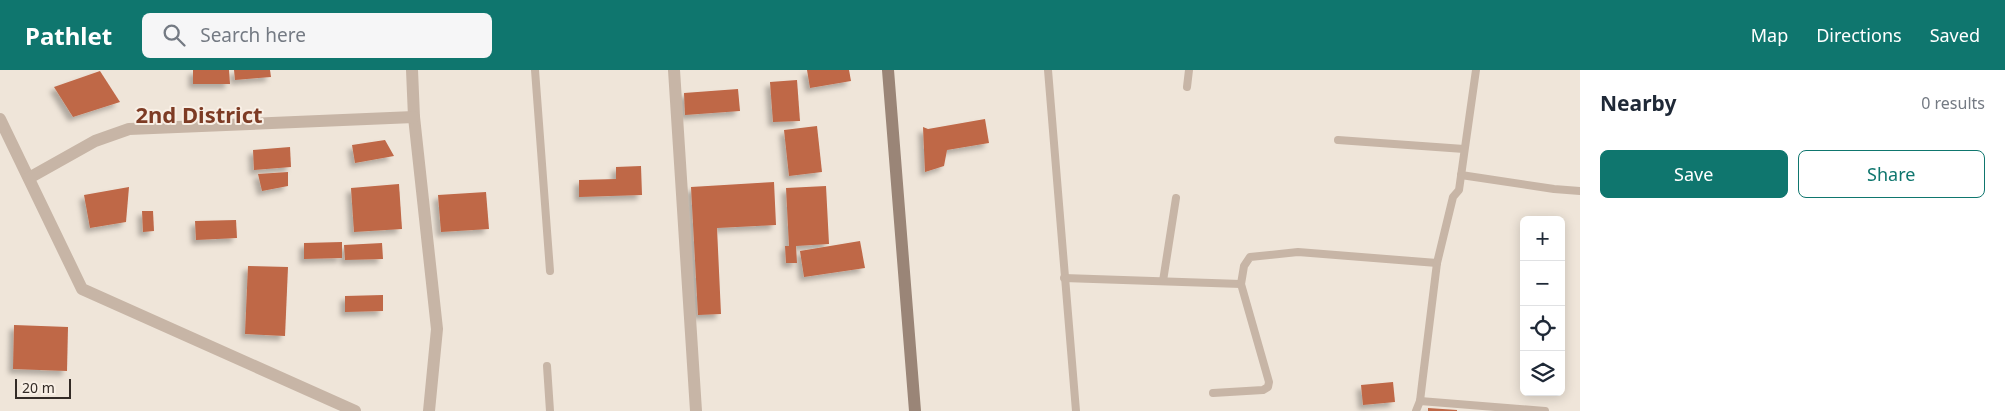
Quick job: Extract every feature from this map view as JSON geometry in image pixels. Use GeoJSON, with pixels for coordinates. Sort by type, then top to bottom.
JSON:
{"type":"FeatureCollection","features":[{"type":"Feature","properties":{"kind":"main road"},"geometry":{"type":"LineString","coordinates":[[888,70],[915,411]]}},
{"type":"Feature","properties":{"kind":"street"},"geometry":{"type":"LineString","coordinates":[[412,70],[414,117],[437,329],[429,411]]}},
{"type":"Feature","properties":{"kind":"street"},"geometry":{"type":"LineString","coordinates":[[674,70],[696,411]]}},
{"type":"Feature","properties":{"kind":"street"},"geometry":{"type":"LineString","coordinates":[[29,178],[95,142],[129,129],[414,117]]}},
{"type":"Feature","properties":{"kind":"street"},"geometry":{"type":"LineString","coordinates":[[0,119],[82,289],[355,411]]}},
{"type":"Feature","properties":{"kind":"lane"},"geometry":{"type":"LineString","coordinates":[[536,70],[550,272]]}},
{"type":"Feature","properties":{"kind":"lane"},"geometry":{"type":"LineString","coordinates":[[1048,70],[1076,411]]}},
{"type":"Feature","properties":{"kind":"lane"},"geometry":{"type":"LineString","coordinates":[[1188,87],[1189,70]]}},
{"type":"Feature","properties":{"kind":"lane"},"geometry":{"type":"LineString","coordinates":[[1416,411],[1420,401],[1437,263],[1453,198],[1459,190],[1476,70]]}},
{"type":"Feature","properties":{"kind":"lane"},"geometry":{"type":"LineString","coordinates":[[1338,140],[1464,149]]}},
{"type":"Feature","properties":{"kind":"lane"},"geometry":{"type":"LineString","coordinates":[[1462,175],[1554,190],[1580,191]]}},
{"type":"Feature","properties":{"kind":"lane"},"geometry":{"type":"LineString","coordinates":[[1163,281],[1176,198]]}},
{"type":"Feature","properties":{"kind":"lane"},"geometry":{"type":"LineString","coordinates":[[1213,393],[1263,390],[1268,387],[1241,284],[1244,266],[1250,257],[1298,252],[1437,263]]}},
{"type":"Feature","properties":{"kind":"lane"},"geometry":{"type":"LineString","coordinates":[[1064,278],[1241,284]]}},
{"type":"Feature","properties":{"kind":"lane"},"geometry":{"type":"LineString","coordinates":[[547,366],[550,411]]}},
{"type":"Feature","properties":{"kind":"lane"},"geometry":{"type":"LineString","coordinates":[[1420,401],[1545,411]]}},
{"type":"Feature","properties":{"kind":"building"},"geometry":{"type":"Polygon","coordinates":[[[193,70],[229,70],[230,84],[193,84],[193,70]]]}},
{"type":"Feature","properties":{"kind":"building"},"geometry":{"type":"Polygon","coordinates":[[[234,70],[270,70],[271,77],[235,80],[234,70]]]}},
{"type":"Feature","properties":{"kind":"building"},"geometry":{"type":"Polygon","coordinates":[[[807,70],[849,70],[851,81],[810,88],[807,70]]]}},
{"type":"Feature","properties":{"kind":"building"},"geometry":{"type":"Polygon","coordinates":[[[100,71],[120,102],[73,117],[54,87],[100,71]]]}},
{"type":"Feature","properties":{"kind":"building"},"geometry":{"type":"Polygon","coordinates":[[[797,80],[800,121],[773,122],[770,82],[797,80]]]}},
{"type":"Feature","properties":{"kind":"building"},"geometry":{"type":"Polygon","coordinates":[[[738,89],[740,111],[685,115],[684,93],[738,89]]]}},
{"type":"Feature","properties":{"kind":"building"},"geometry":{"type":"Polygon","coordinates":[[[985,119],[989,143],[947,150],[944,166],[925,172],[923,127],[928,129],[985,119]]]}},
{"type":"Feature","properties":{"kind":"building"},"geometry":{"type":"Polygon","coordinates":[[[817,126],[822,172],[789,176],[784,130],[817,126]]]}},
{"type":"Feature","properties":{"kind":"building"},"geometry":{"type":"Polygon","coordinates":[[[385,140],[394,156],[355,163],[352,145],[385,140]]]}},
{"type":"Feature","properties":{"kind":"building"},"geometry":{"type":"Polygon","coordinates":[[[290,147],[291,167],[254,170],[253,150],[290,147]]]}},
{"type":"Feature","properties":{"kind":"building"},"geometry":{"type":"Polygon","coordinates":[[[641,166],[642,195],[579,197],[579,180],[616,179],[616,167],[641,166]]]}},
{"type":"Feature","properties":{"kind":"building"},"geometry":{"type":"Polygon","coordinates":[[[288,172],[288,186],[262,191],[258,174],[288,172]]]}},
{"type":"Feature","properties":{"kind":"building"},"geometry":{"type":"Polygon","coordinates":[[[774,182],[776,225],[717,228],[721,314],[698,315],[691,187],[774,182]]]}},
{"type":"Feature","properties":{"kind":"building"},"geometry":{"type":"Polygon","coordinates":[[[399,184],[402,229],[354,232],[351,188],[399,184]]]}},
{"type":"Feature","properties":{"kind":"building"},"geometry":{"type":"Polygon","coordinates":[[[826,186],[829,244],[796,246],[797,263],[786,263],[785,246],[789,246],[786,188],[826,186]]]}},
{"type":"Feature","properties":{"kind":"building"},"geometry":{"type":"Polygon","coordinates":[[[129,187],[126,222],[90,228],[84,195],[129,187]]]}},
{"type":"Feature","properties":{"kind":"building"},"geometry":{"type":"Polygon","coordinates":[[[486,192],[489,229],[441,232],[438,195],[486,192]]]}},
{"type":"Feature","properties":{"kind":"building"},"geometry":{"type":"Polygon","coordinates":[[[142,211],[153,211],[154,231],[143,232],[142,211]]]}},
{"type":"Feature","properties":{"kind":"building"},"geometry":{"type":"Polygon","coordinates":[[[236,220],[237,238],[196,240],[195,221],[236,220]]]}},
{"type":"Feature","properties":{"kind":"building"},"geometry":{"type":"Polygon","coordinates":[[[860,241],[865,268],[804,277],[800,251],[860,241]]]}},
{"type":"Feature","properties":{"kind":"building"},"geometry":{"type":"Polygon","coordinates":[[[342,242],[342,258],[304,259],[304,243],[342,242]]]}},
{"type":"Feature","properties":{"kind":"building"},"geometry":{"type":"Polygon","coordinates":[[[382,243],[383,259],[345,260],[344,245],[382,243]]]}},
{"type":"Feature","properties":{"kind":"building"},"geometry":{"type":"Polygon","coordinates":[[[248,266],[288,267],[285,336],[245,334],[248,266]]]}},
{"type":"Feature","properties":{"kind":"building"},"geometry":{"type":"Polygon","coordinates":[[[383,295],[383,311],[345,312],[345,296],[383,295]]]}},
{"type":"Feature","properties":{"kind":"building"},"geometry":{"type":"Polygon","coordinates":[[[14,325],[68,327],[67,371],[13,369],[14,325]]]}},
{"type":"Feature","properties":{"kind":"building"},"geometry":{"type":"Polygon","coordinates":[[[1393,382],[1395,402],[1363,405],[1361,385],[1393,382]]]}},
{"type":"Feature","properties":{"kind":"building"},"geometry":{"type":"Polygon","coordinates":[[[1428,408],[1457,410],[1457,411],[1428,411],[1428,408]]]}},
{"type":"Feature","properties":{"kind":"district","name":"2nd District"},"geometry":{"type":"Point","coordinates":[199,114]}}]}
